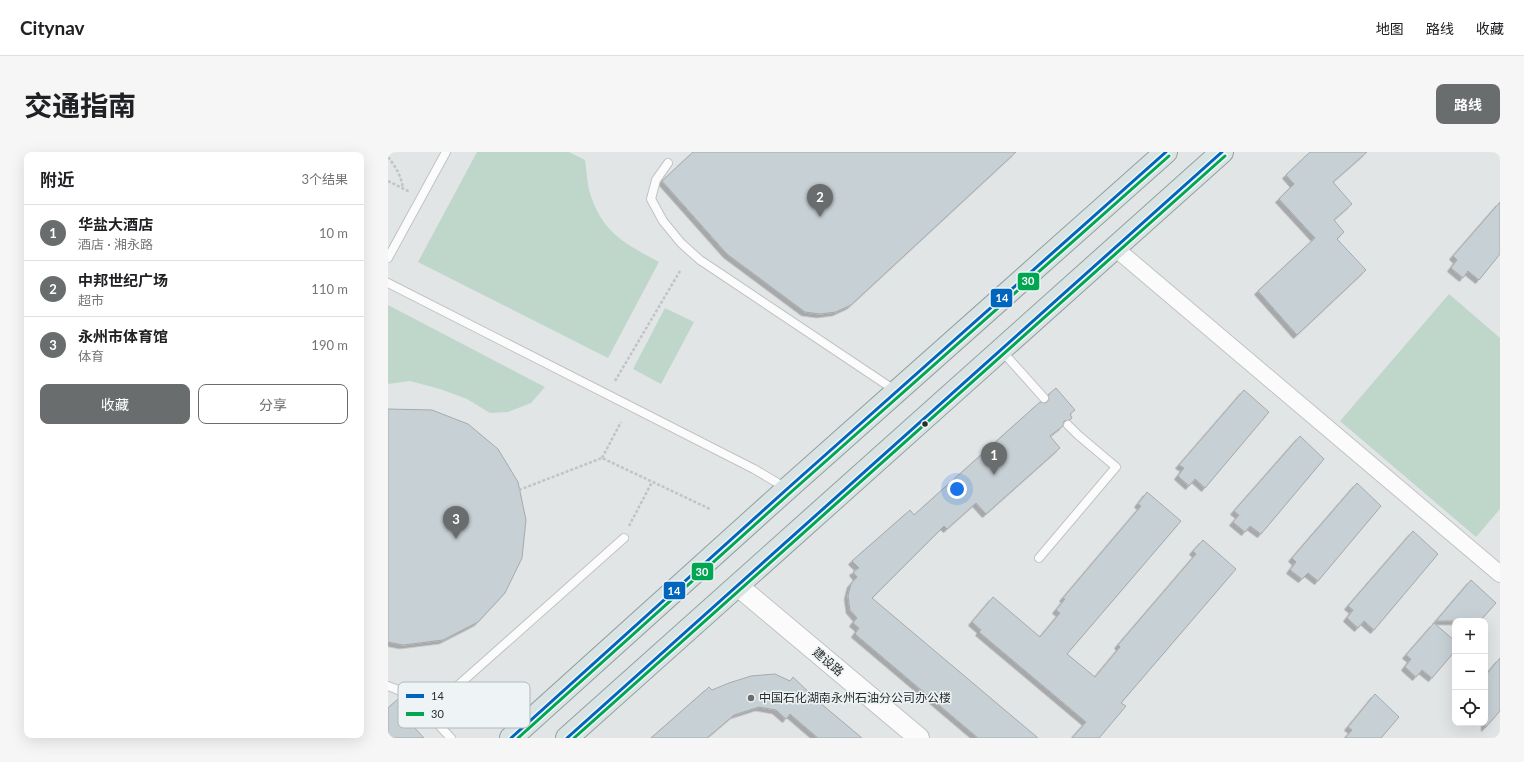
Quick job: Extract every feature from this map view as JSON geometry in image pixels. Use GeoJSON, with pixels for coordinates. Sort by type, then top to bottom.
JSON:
{"type":"FeatureCollection","features":[{"type":"Feature","properties":{"kind":"main road"},"geometry":{"type":"LineString","coordinates":[[530,721],[896,391],[1166,152]]}},
{"type":"Feature","properties":{"kind":"main road"},"geometry":{"type":"LineString","coordinates":[[567,738],[1222,152]]}},
{"type":"Feature","properties":{"kind":"main road"},"geometry":{"type":"LineString","coordinates":[[511,738],[522,728]]}},
{"type":"Feature","properties":{"kind":"street"},"geometry":{"type":"LineString","coordinates":[[1115,248],[1500,574]]}},
{"type":"Feature","properties":{"kind":"street","name":"建设路"},"geometry":{"type":"LineString","coordinates":[[738,586],[919,738]]}},
{"type":"Feature","properties":{"kind":"lane"},"geometry":{"type":"LineString","coordinates":[[388,258],[446,152]]}},
{"type":"Feature","properties":{"kind":"lane"},"geometry":{"type":"LineString","coordinates":[[668,163],[656,180],[651,199],[663,222],[681,243],[700,260],[896,391]]}},
{"type":"Feature","properties":{"kind":"lane"},"geometry":{"type":"LineString","coordinates":[[388,283],[754,469],[787,489]]}},
{"type":"Feature","properties":{"kind":"lane"},"geometry":{"type":"LineString","coordinates":[[1001,350],[1044,398]]}},
{"type":"Feature","properties":{"kind":"lane"},"geometry":{"type":"LineString","coordinates":[[1039,558],[1116,467],[1078,435],[1068,424]]}},
{"type":"Feature","properties":{"kind":"lane"},"geometry":{"type":"LineString","coordinates":[[462,682],[624,538]]}},
{"type":"Feature","properties":{"kind":"lane"},"geometry":{"type":"LineString","coordinates":[[388,686],[398,690]]}},
{"type":"Feature","properties":{"kind":"lane"},"geometry":{"type":"LineString","coordinates":[[441,728],[451,738]]}},
{"type":"Feature","properties":{"kind":"path"},"geometry":{"type":"LineString","coordinates":[[388,157],[401,177],[403,189]]}},
{"type":"Feature","properties":{"kind":"path"},"geometry":{"type":"LineString","coordinates":[[388,181],[421,198]]}},
{"type":"Feature","properties":{"kind":"path"},"geometry":{"type":"LineString","coordinates":[[615,381],[680,271]]}},
{"type":"Feature","properties":{"kind":"path"},"geometry":{"type":"LineString","coordinates":[[519,490],[602,458],[621,422]]}},
{"type":"Feature","properties":{"kind":"path"},"geometry":{"type":"LineString","coordinates":[[602,458],[710,509]]}},
{"type":"Feature","properties":{"kind":"path"},"geometry":{"type":"LineString","coordinates":[[624,538],[652,482]]}},
{"type":"Feature","properties":{"kind":"green space"},"geometry":{"type":"Polygon","coordinates":[[[477,152],[569,152],[585,160],[590,194],[597,211],[604,222],[619,238],[659,262],[608,358],[418,262],[477,152]]]}},
{"type":"Feature","properties":{"kind":"green space"},"geometry":{"type":"Polygon","coordinates":[[[1449,294],[1500,338],[1500,509],[1476,537],[1340,421],[1449,294]]]}},
{"type":"Feature","properties":{"kind":"green space"},"geometry":{"type":"Polygon","coordinates":[[[388,305],[545,387],[531,403],[508,412],[490,413],[467,399],[440,389],[410,381],[388,384],[388,305]]]}},
{"type":"Feature","properties":{"kind":"green space"},"geometry":{"type":"Polygon","coordinates":[[[665,308],[694,322],[661,384],[633,369],[665,308]]]}},
{"type":"Feature","properties":{"kind":"building"},"geometry":{"type":"Polygon","coordinates":[[[693,152],[1016,152],[851,305],[836,312],[820,314],[805,312],[727,254],[662,181],[693,152]]]}},
{"type":"Feature","properties":{"kind":"building"},"geometry":{"type":"Polygon","coordinates":[[[1310,152],[1367,152],[1333,182],[1352,204],[1334,220],[1344,232],[1337,239],[1366,270],[1297,335],[1258,291],[1315,238],[1279,199],[1294,184],[1286,175],[1310,152]]]}},
{"type":"Feature","properties":{"kind":"building"},"geometry":{"type":"Polygon","coordinates":[[[1500,202],[1500,254],[1479,280],[1468,271],[1463,278],[1451,268],[1457,260],[1453,256],[1500,202]]]}},
{"type":"Feature","properties":{"kind":"building"},"geometry":{"type":"Polygon","coordinates":[[[1056,388],[1075,410],[1070,414],[1072,418],[1064,421],[1063,426],[1050,436],[1060,448],[986,514],[976,503],[947,529],[944,526],[872,598],[1038,738],[978,738],[855,634],[859,628],[853,623],[857,618],[850,610],[848,596],[851,584],[857,577],[853,572],[859,568],[852,561],[910,510],[914,515],[1040,402],[1047,402],[1049,399],[1048,395],[1056,388]]]}},
{"type":"Feature","properties":{"kind":"building"},"geometry":{"type":"Polygon","coordinates":[[[1244,390],[1269,412],[1205,488],[1195,479],[1189,486],[1178,476],[1184,468],[1179,465],[1244,390]]]}},
{"type":"Feature","properties":{"kind":"building"},"geometry":{"type":"Polygon","coordinates":[[[388,409],[432,410],[468,424],[498,449],[518,482],[526,520],[522,558],[505,593],[478,622],[443,640],[403,645],[388,642],[388,409]]]}},
{"type":"Feature","properties":{"kind":"building"},"geometry":{"type":"Polygon","coordinates":[[[1300,436],[1324,459],[1261,534],[1250,526],[1245,532],[1233,522],[1239,515],[1234,511],[1300,436]]]}},
{"type":"Feature","properties":{"kind":"building"},"geometry":{"type":"Polygon","coordinates":[[[1357,483],[1381,506],[1318,581],[1308,573],[1302,579],[1290,570],[1296,562],[1292,558],[1357,483]]]}},
{"type":"Feature","properties":{"kind":"building"},"geometry":{"type":"Polygon","coordinates":[[[1147,492],[1181,521],[1067,654],[1095,677],[1120,647],[1118,645],[1196,554],[1193,551],[1203,540],[1236,569],[1121,703],[1126,706],[1099,738],[1072,738],[1086,722],[979,632],[981,630],[972,622],[993,597],[1040,637],[1060,613],[1056,610],[1065,599],[1063,598],[1141,506],[1138,504],[1147,492]]]}},
{"type":"Feature","properties":{"kind":"building"},"geometry":{"type":"Polygon","coordinates":[[[1413,531],[1438,554],[1374,630],[1364,621],[1358,628],[1347,618],[1353,610],[1348,606],[1413,531]]]}},
{"type":"Feature","properties":{"kind":"building"},"geometry":{"type":"Polygon","coordinates":[[[1471,580],[1496,603],[1483,618],[1452,618],[1452,621],[1436,621],[1471,580]]]}},
{"type":"Feature","properties":{"kind":"building"},"geometry":{"type":"Polygon","coordinates":[[[1434,623],[1452,638],[1452,655],[1432,678],[1422,670],[1416,677],[1405,667],[1411,659],[1406,655],[1434,623]]]}},
{"type":"Feature","properties":{"kind":"building"},"geometry":{"type":"Polygon","coordinates":[[[1500,658],[1500,711],[1488,725],[1488,690],[1488,672],[1500,658]]]}},
{"type":"Feature","properties":{"kind":"building"},"geometry":{"type":"Polygon","coordinates":[[[775,674],[790,681],[793,677],[819,702],[862,738],[818,738],[790,714],[786,719],[776,710],[759,707],[734,715],[707,738],[651,738],[709,687],[712,690],[751,676],[775,674]]]}},
{"type":"Feature","properties":{"kind":"building"},"geometry":{"type":"Polygon","coordinates":[[[1375,694],[1399,717],[1381,738],[1345,738],[1352,730],[1348,727],[1375,694]]]}},
{"type":"Feature","properties":{"kind":"building"},"geometry":{"type":"Polygon","coordinates":[[[398,699],[398,728],[415,728],[424,738],[388,738],[388,708],[398,699]]]}},
{"type":"Feature","properties":{"kind":"transit line","name":"14"},"geometry":{"type":"LineString","coordinates":[[530,721],[787,489],[1166,152]]}},
{"type":"Feature","properties":{"kind":"transit line","name":"14"},"geometry":{"type":"LineString","coordinates":[[567,738],[1222,152]]}},
{"type":"Feature","properties":{"kind":"transit line","name":"30"},"geometry":{"type":"LineString","coordinates":[[530,727],[790,493],[1169,156]]}},
{"type":"Feature","properties":{"kind":"transit line","name":"30"},"geometry":{"type":"LineString","coordinates":[[574,738],[1225,156]]}},
{"type":"Feature","properties":{"kind":"transit line","name":"14"},"geometry":{"type":"LineString","coordinates":[[511,738],[522,728]]}},
{"type":"Feature","properties":{"kind":"transit line","name":"30"},"geometry":{"type":"LineString","coordinates":[[518,738],[529,728]]}},
{"type":"Feature","properties":{"kind":"place","name":"中邦世纪广场"},"geometry":{"type":"Point","coordinates":[820,217]}},
{"type":"Feature","properties":{"kind":"place","name":"华盐大酒店"},"geometry":{"type":"Point","coordinates":[994,475]}},
{"type":"Feature","properties":{"kind":"place","name":"永州市体育馆"},"geometry":{"type":"Point","coordinates":[456,539]}},
{"type":"Feature","properties":{"kind":"place","name":"中国石化湖南永州石油分公司办公楼"},"geometry":{"type":"Point","coordinates":[751,698]}}]}
